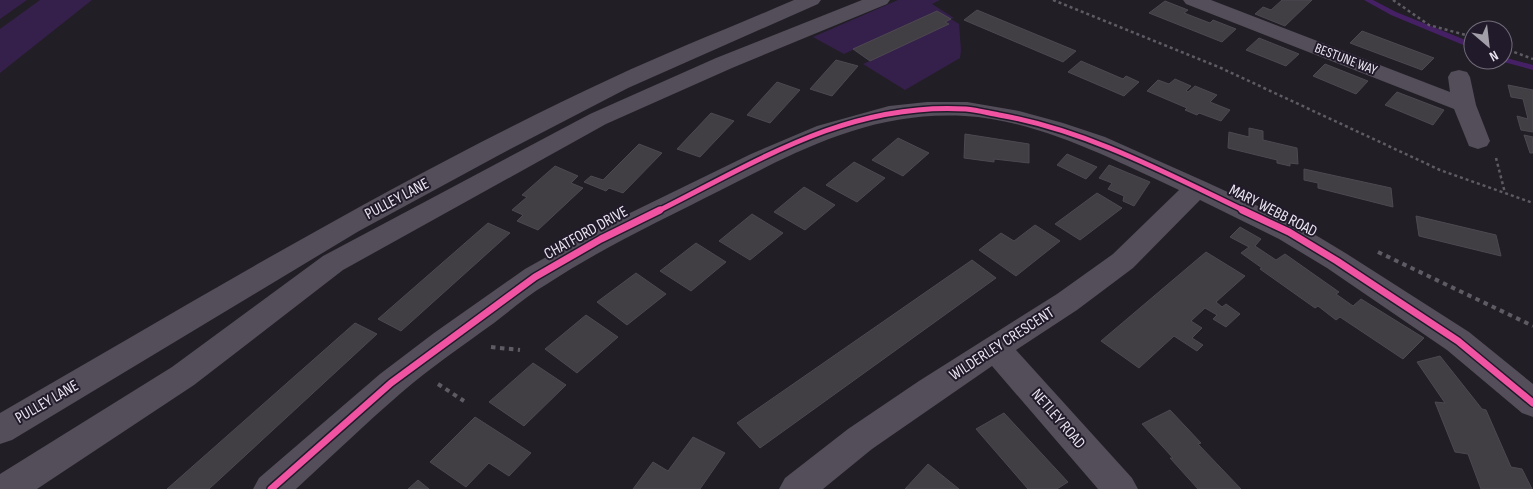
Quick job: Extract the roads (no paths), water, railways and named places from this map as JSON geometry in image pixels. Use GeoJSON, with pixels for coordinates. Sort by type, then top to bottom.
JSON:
{"type":"FeatureCollection","features":[{"type":"Feature","properties":{"kind":"street","name":"PULLEY LANE"},"geometry":{"type":"LineString","coordinates":[[0,430],[350,224],[492,148],[620,83],[811,0]]}},
{"type":"Feature","properties":{"kind":"street"},"geometry":{"type":"LineString","coordinates":[[7,489],[183,376],[334,263],[598,119],[724,62],[880,0]]}},
{"type":"Feature","properties":{"kind":"street","name":"BESTUNE WAY"},"geometry":{"type":"LineString","coordinates":[[1205,2],[1464,105]]}},
{"type":"Feature","properties":{"kind":"street"},"geometry":{"type":"LineString","coordinates":[[1460,77],[1464,105],[1486,147]]}},
{"type":"Feature","properties":{"kind":"street","name":"CHATFORD DRIVE"},"geometry":{"type":"LineString","coordinates":[[271,489],[391,383],[445,342],[535,278],[601,239],[760,160],[840,126],[889,113],[927,109],[967,109]]}},
{"type":"Feature","properties":{"kind":"street","name":"MARY WEBB ROAD"},"geometry":{"type":"LineString","coordinates":[[967,109],[1020,118],[1096,142],[1289,232],[1337,260],[1458,341],[1533,403]]}},
{"type":"Feature","properties":{"kind":"street","name":"WILDERLEY CRESCENT"},"geometry":{"type":"LineString","coordinates":[[797,489],[860,439],[930,390],[1067,302],[1122,262],[1197,188]]}},
{"type":"Feature","properties":{"kind":"street","name":"NETLEY ROAD"},"geometry":{"type":"LineString","coordinates":[[996,348],[1120,489]]}},
{"type":"Feature","properties":{"kind":"waterway"},"geometry":{"type":"LineString","coordinates":[[1368,0],[1393,14],[1463,43]]}},
{"type":"Feature","properties":{"kind":"waterway"},"geometry":{"type":"LineString","coordinates":[[1513,62],[1533,68]]}}]}
